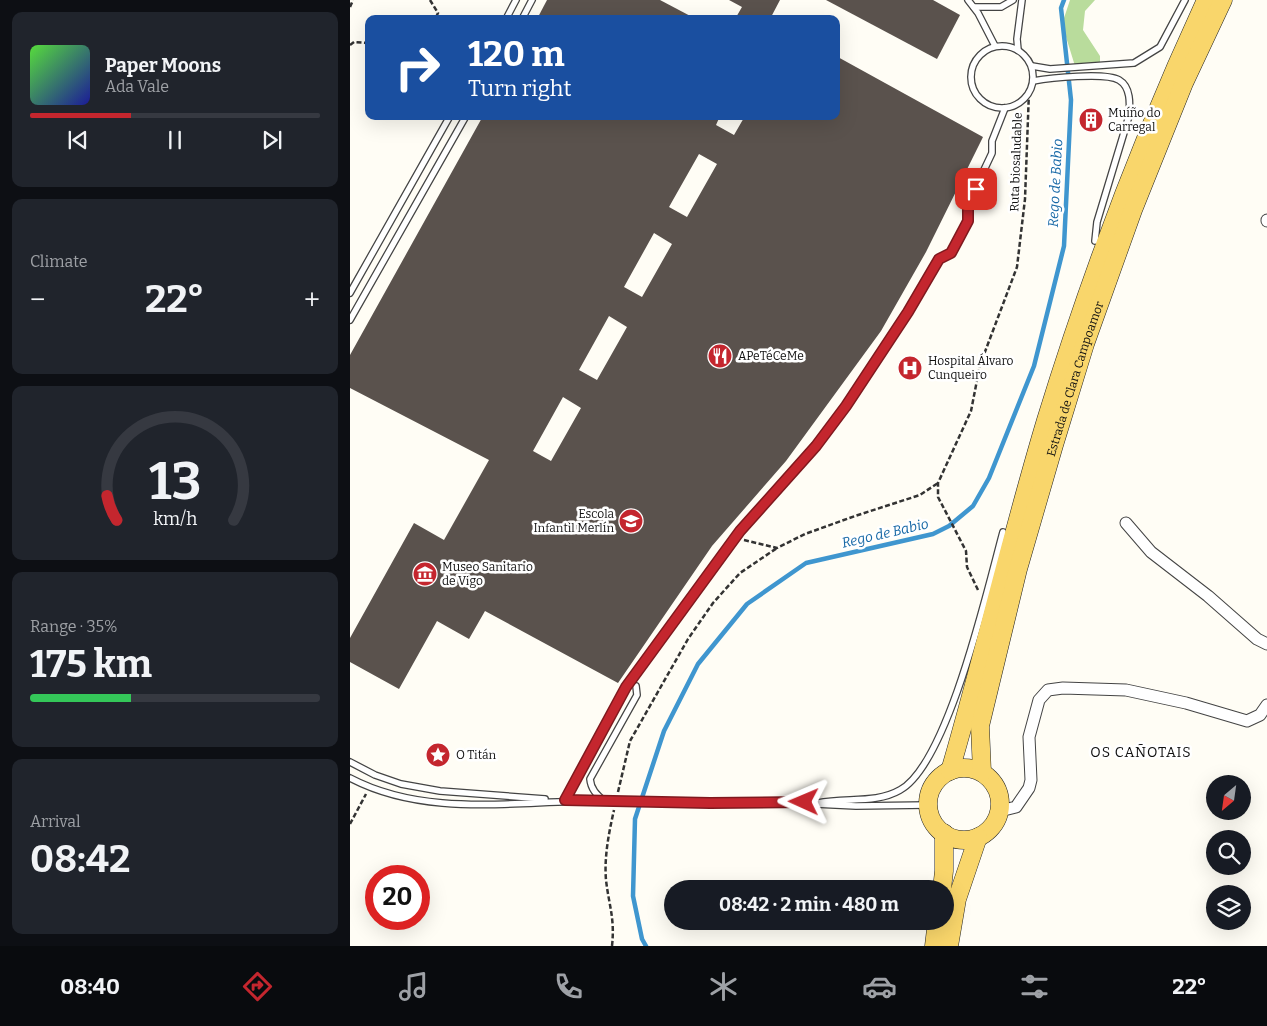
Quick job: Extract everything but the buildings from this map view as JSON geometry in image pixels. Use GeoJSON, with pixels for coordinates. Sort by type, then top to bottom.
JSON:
{"type":"FeatureCollection","features":[{"type":"Feature","properties":{"kind":"main road","name":"Estrada de Clara Campoamor"},"geometry":{"type":"LineString","coordinates":[[1001,576],[1003,532],[1044,393],[1095,241],[1135,140],[1195,0]]}},
{"type":"Feature","properties":{"kind":"main road","name":"Estrada de Clara Campoamor"},"geometry":{"type":"LineString","coordinates":[[928,805],[934,785],[950,771],[966,716],[1001,576],[1046,420],[1095,274],[1136,166],[1206,0]]}},
{"type":"Feature","properties":{"kind":"main road","name":"Estrada de Clara Campoamor"},"geometry":{"type":"LineString","coordinates":[[982,772],[980,726],[1018,569],[1085,344],[1133,210],[1184,84],[1223,0]]}},
{"type":"Feature","properties":{"kind":"main road"},"geometry":{"type":"LineString","coordinates":[[928,805],[933,821],[944,833],[954,838],[966,840],[978,837],[988,831],[996,822],[1000,811],[1000,800],[997,789],[991,779],[982,772],[961,768],[950,771]]}},
{"type":"Feature","properties":{"kind":"main road"},"geometry":{"type":"LineString","coordinates":[[943,880],[944,833]]}},
{"type":"Feature","properties":{"kind":"main road"},"geometry":{"type":"LineString","coordinates":[[949,946],[956,898],[978,837]]}},
{"type":"Feature","properties":{"kind":"main road"},"geometry":{"type":"LineString","coordinates":[[934,946],[936,930]]}},
{"type":"Feature","properties":{"kind":"street"},"geometry":{"type":"LineString","coordinates":[[1126,523],[1151,552],[1208,596],[1256,639],[1267,644]]}},
{"type":"Feature","properties":{"kind":"street"},"geometry":{"type":"LineString","coordinates":[[1000,811],[1016,807],[1029,788],[1031,780],[1029,737],[1039,700],[1048,690],[1063,688],[1126,690],[1247,721],[1260,715],[1267,705]]}},
{"type":"Feature","properties":{"kind":"lane"},"geometry":{"type":"LineString","coordinates":[[508,15],[516,0]]}},
{"type":"Feature","properties":{"kind":"lane"},"geometry":{"type":"LineString","coordinates":[[524,15],[532,0]]}},
{"type":"Feature","properties":{"kind":"lane"},"geometry":{"type":"LineString","coordinates":[[968,0],[996,46]]}},
{"type":"Feature","properties":{"kind":"lane"},"geometry":{"type":"LineString","coordinates":[[974,7],[1001,7],[1013,0]]}},
{"type":"Feature","properties":{"kind":"lane"},"geometry":{"type":"LineString","coordinates":[[1018,50],[1016,39],[1022,0]]}},
{"type":"Feature","properties":{"kind":"lane"},"geometry":{"type":"LineString","coordinates":[[1032,66],[1042,69],[1104,67],[1134,63],[1160,47],[1185,0]]}},
{"type":"Feature","properties":{"kind":"lane"},"geometry":{"type":"LineString","coordinates":[[996,46],[1010,46],[1018,50],[1032,66],[1033,81],[1029,91],[1017,105],[1005,108],[984,102],[972,85],[973,63],[979,54],[996,46]]}},
{"type":"Feature","properties":{"kind":"lane"},"geometry":{"type":"LineString","coordinates":[[1033,81],[1105,77],[1119,80],[1127,90],[1130,101],[1130,116],[1097,222],[1095,241]]}},
{"type":"Feature","properties":{"kind":"lane"},"geometry":{"type":"LineString","coordinates":[[565,800],[626,687],[736,536],[816,446],[846,406],[908,312],[939,259],[951,253],[968,221],[968,204],[992,153],[992,141],[1005,108]]}},
{"type":"Feature","properties":{"kind":"lane"},"geometry":{"type":"LineString","coordinates":[[350,293],[448,120]]}},
{"type":"Feature","properties":{"kind":"lane"},"geometry":{"type":"LineString","coordinates":[[350,320],[464,120]]}},
{"type":"Feature","properties":{"kind":"lane"},"geometry":{"type":"LineString","coordinates":[[818,803],[837,798],[876,798],[901,790],[917,777],[928,763],[940,736],[970,651],[1003,532]]}},
{"type":"Feature","properties":{"kind":"lane"},"geometry":{"type":"LineString","coordinates":[[604,801],[594,792],[590,779],[637,695],[636,686]]}},
{"type":"Feature","properties":{"kind":"lane"},"geometry":{"type":"LineString","coordinates":[[350,762],[375,775],[401,784],[440,790],[565,800],[680,803],[818,803],[856,806],[928,805]]}},
{"type":"Feature","properties":{"kind":"lane"},"geometry":{"type":"LineString","coordinates":[[350,778],[369,788],[392,796],[436,803],[484,805],[565,800]]}},
{"type":"Feature","properties":{"kind":"path"},"geometry":{"type":"LineString","coordinates":[[350,7],[353,0]]}},
{"type":"Feature","properties":{"kind":"path"},"geometry":{"type":"LineString","coordinates":[[430,0],[438,13],[437,15]]}},
{"type":"Feature","properties":{"kind":"path"},"geometry":{"type":"LineString","coordinates":[[350,45],[354,42],[365,43]]}},
{"type":"Feature","properties":{"kind":"path","name":"Ruta biosaludable"},"geometry":{"type":"LineString","coordinates":[[938,483],[971,412],[980,365],[1017,267],[1025,199],[1029,91]]}},
{"type":"Feature","properties":{"kind":"path"},"geometry":{"type":"LineString","coordinates":[[938,483],[938,497],[966,551],[967,567],[976,588],[986,595]]}},
{"type":"Feature","properties":{"kind":"path"},"geometry":{"type":"LineString","coordinates":[[617,796],[630,740],[688,639],[713,603],[740,573],[776,548],[846,519],[920,495],[938,483]]}},
{"type":"Feature","properties":{"kind":"path"},"geometry":{"type":"LineString","coordinates":[[736,536],[750,543],[776,548]]}},
{"type":"Feature","properties":{"kind":"path"},"geometry":{"type":"LineString","coordinates":[[612,946],[614,924],[606,878],[608,834],[615,806]]}},
{"type":"Feature","properties":{"kind":"green space"},"geometry":{"type":"Polygon","coordinates":[[[1070,0],[1095,0],[1085,11],[1083,30],[1100,56],[1100,65],[1075,66],[1062,24],[1070,0]]]}},
{"type":"Feature","properties":{"kind":"waterway","name":"Rego de Babio"},"geometry":{"type":"LineString","coordinates":[[646,946],[642,939],[633,896],[635,819],[664,731],[698,664],[747,604],[806,563],[933,534],[949,526],[973,506],[989,478],[1034,366],[1064,246],[1071,100],[1061,8],[1064,0]]}},
{"type":"Feature","properties":{"kind":"place","name":"Muíño do Carregal"},"geometry":{"type":"Point","coordinates":[1091,120]}},
{"type":"Feature","properties":{"kind":"place","name":"APeTéCeMe"},"geometry":{"type":"Point","coordinates":[720,356]}},
{"type":"Feature","properties":{"kind":"place","name":"Hospital Álvaro Cunqueiro"},"geometry":{"type":"Point","coordinates":[910,368]}},
{"type":"Feature","properties":{"kind":"place","name":"Escola Infantil Merlín"},"geometry":{"type":"Point","coordinates":[631,521]}},
{"type":"Feature","properties":{"kind":"place","name":"Museo Sanitario de Vigo"},"geometry":{"type":"Point","coordinates":[425,574]}},
{"type":"Feature","properties":{"kind":"place","name":"O Titán"},"geometry":{"type":"Point","coordinates":[438,755]}},
{"type":"Feature","properties":{"kind":"district","name":"OS CAÑOTAIS"},"geometry":{"type":"Point","coordinates":[1141,752]}},
{"type":"Feature","properties":{"kind":"route"},"geometry":{"type":"LineString","coordinates":[[804,802],[710,803],[565,800],[626,687],[740,531],[783,480],[816,446],[846,406],[908,312],[939,259],[951,253],[968,221],[968,204],[976,189]]}}]}
